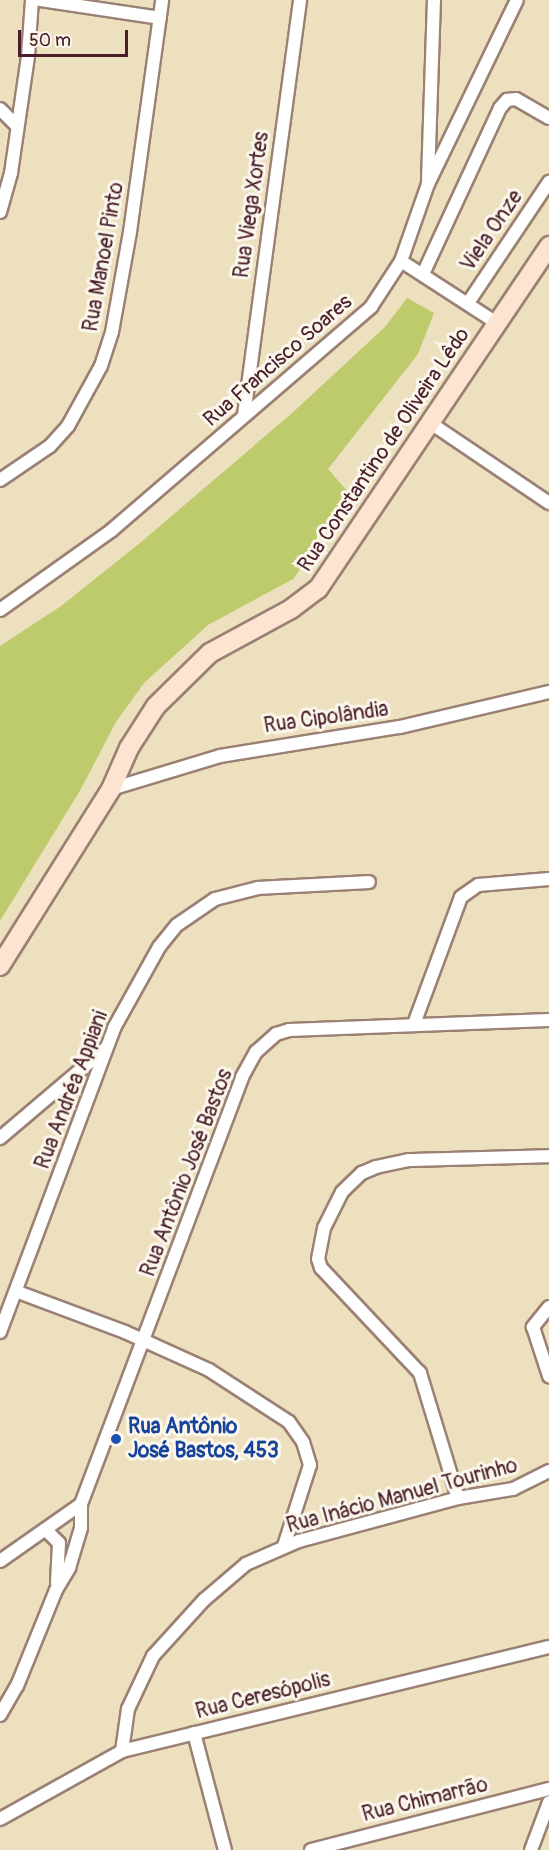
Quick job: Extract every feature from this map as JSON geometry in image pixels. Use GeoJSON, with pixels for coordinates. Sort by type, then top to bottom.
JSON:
{"type":"FeatureCollection","features":[{"type":"Feature","properties":{"kind":"street"},"geometry":{"type":"LineString","coordinates":[[0,212],[17,126],[32,0]]}},
{"type":"Feature","properties":{"kind":"street"},"geometry":{"type":"LineString","coordinates":[[40,0],[160,18]]}},
{"type":"Feature","properties":{"kind":"street","name":"Rua Manoel Pinto"},"geometry":{"type":"LineString","coordinates":[[0,480],[50,446],[68,426],[101,366],[112,332],[130,232],[162,0]]}},
{"type":"Feature","properties":{"kind":"street","name":"Rua Viega Xortes"},"geometry":{"type":"LineString","coordinates":[[244,415],[300,0]]}},
{"type":"Feature","properties":{"kind":"street"},"geometry":{"type":"LineString","coordinates":[[428,184],[434,0]]}},
{"type":"Feature","properties":{"kind":"street","name":"Rua Francisco Soares"},"geometry":{"type":"LineString","coordinates":[[0,610],[112,530],[244,415],[355,323],[386,288],[401,261],[428,184],[517,0]]}},
{"type":"Feature","properties":{"kind":"street"},"geometry":{"type":"LineString","coordinates":[[423,274],[500,108],[507,100],[516,99],[549,118]]}},
{"type":"Feature","properties":{"kind":"street"},"geometry":{"type":"LineString","coordinates":[[0,109],[17,126]]}},
{"type":"Feature","properties":{"kind":"street","name":"Viela Onze"},"geometry":{"type":"LineString","coordinates":[[468,303],[549,182]]}},
{"type":"Feature","properties":{"kind":"street","name":"Rua Constantino de Oliveira Lêdo"},"geometry":{"type":"LineString","coordinates":[[0,966],[111,789],[145,723],[186,674],[234,637],[291,609],[318,589],[549,246]]}},
{"type":"Feature","properties":{"kind":"street","name":"Viela Onze"},"geometry":{"type":"LineString","coordinates":[[401,261],[497,323]]}},
{"type":"Feature","properties":{"kind":"street"},"geometry":{"type":"LineString","coordinates":[[429,422],[549,503]]}},
{"type":"Feature","properties":{"kind":"street","name":"Rua Cipolândia"},"geometry":{"type":"LineString","coordinates":[[111,789],[220,756],[400,727],[549,692]]}},
{"type":"Feature","properties":{"kind":"street"},"geometry":{"type":"LineString","coordinates":[[414,1024],[461,897],[478,885],[549,879]]}},
{"type":"Feature","properties":{"kind":"street","name":"Rua Andréa Appiani"},"geometry":{"type":"LineString","coordinates":[[0,1332],[18,1292],[106,1048],[159,947],[199,908],[215,899],[258,888],[369,882]]}},
{"type":"Feature","properties":{"kind":"street","name":"Rua Antônio José Bastos"},"geometry":{"type":"LineString","coordinates":[[0,1715],[17,1686],[56,1590],[69,1568],[81,1528],[81,1504],[145,1341],[242,1077],[264,1042],[289,1030],[549,1020]]}},
{"type":"Feature","properties":{"kind":"street"},"geometry":{"type":"LineString","coordinates":[[0,1138],[106,1048]]}},
{"type":"Feature","properties":{"kind":"street"},"geometry":{"type":"LineString","coordinates":[[458,1498],[420,1373],[321,1268],[318,1259],[324,1228],[342,1192],[363,1173],[376,1167],[409,1160],[549,1156]]}},
{"type":"Feature","properties":{"kind":"street"},"geometry":{"type":"LineString","coordinates":[[18,1292],[145,1341],[228,1380],[297,1432],[308,1453],[310,1476],[284,1546]]}},
{"type":"Feature","properties":{"kind":"street"},"geometry":{"type":"LineString","coordinates":[[549,1307],[534,1327],[549,1376]]}},
{"type":"Feature","properties":{"kind":"street","name":"Rua Inácio Manuel Tourinho"},"geometry":{"type":"LineString","coordinates":[[122,1751],[128,1709],[153,1656],[231,1575],[284,1546],[458,1498],[513,1489],[549,1471]]}},
{"type":"Feature","properties":{"kind":"street"},"geometry":{"type":"LineString","coordinates":[[0,1561],[81,1504]]}},
{"type":"Feature","properties":{"kind":"street","name":"Rua Antônio José Bastos"},"geometry":{"type":"LineString","coordinates":[[46,1530],[59,1543],[61,1555],[56,1590]]}},
{"type":"Feature","properties":{"kind":"street","name":"Rua Ceresópolis"},"geometry":{"type":"LineString","coordinates":[[0,1819],[122,1751],[549,1647]]}},
{"type":"Feature","properties":{"kind":"street"},"geometry":{"type":"LineString","coordinates":[[194,1733],[225,1850]]}},
{"type":"Feature","properties":{"kind":"street","name":"Rua Chimarrão"},"geometry":{"type":"LineString","coordinates":[[311,1850],[549,1789]]}},
{"type":"Feature","properties":{"kind":"street"},"geometry":{"type":"LineString","coordinates":[[531,1850],[549,1802]]}},
{"type":"Feature","properties":{"kind":"street"},"geometry":{"type":"LineString","coordinates":[[362,1850],[367,1835]]}},
{"type":"Feature","properties":{"kind":"green space"},"geometry":{"type":"Polygon","coordinates":[[[407,298],[434,313],[418,354],[328,469],[355,500],[339,515],[293,579],[208,625],[144,683],[116,722],[81,789],[0,921],[0,646],[61,606],[140,543],[291,414],[385,327],[407,298]]]}},
{"type":"Feature","properties":{"kind":"place","name":"Rua Antônio José Bastos, 453"},"geometry":{"type":"Point","coordinates":[116,1439]}}]}
